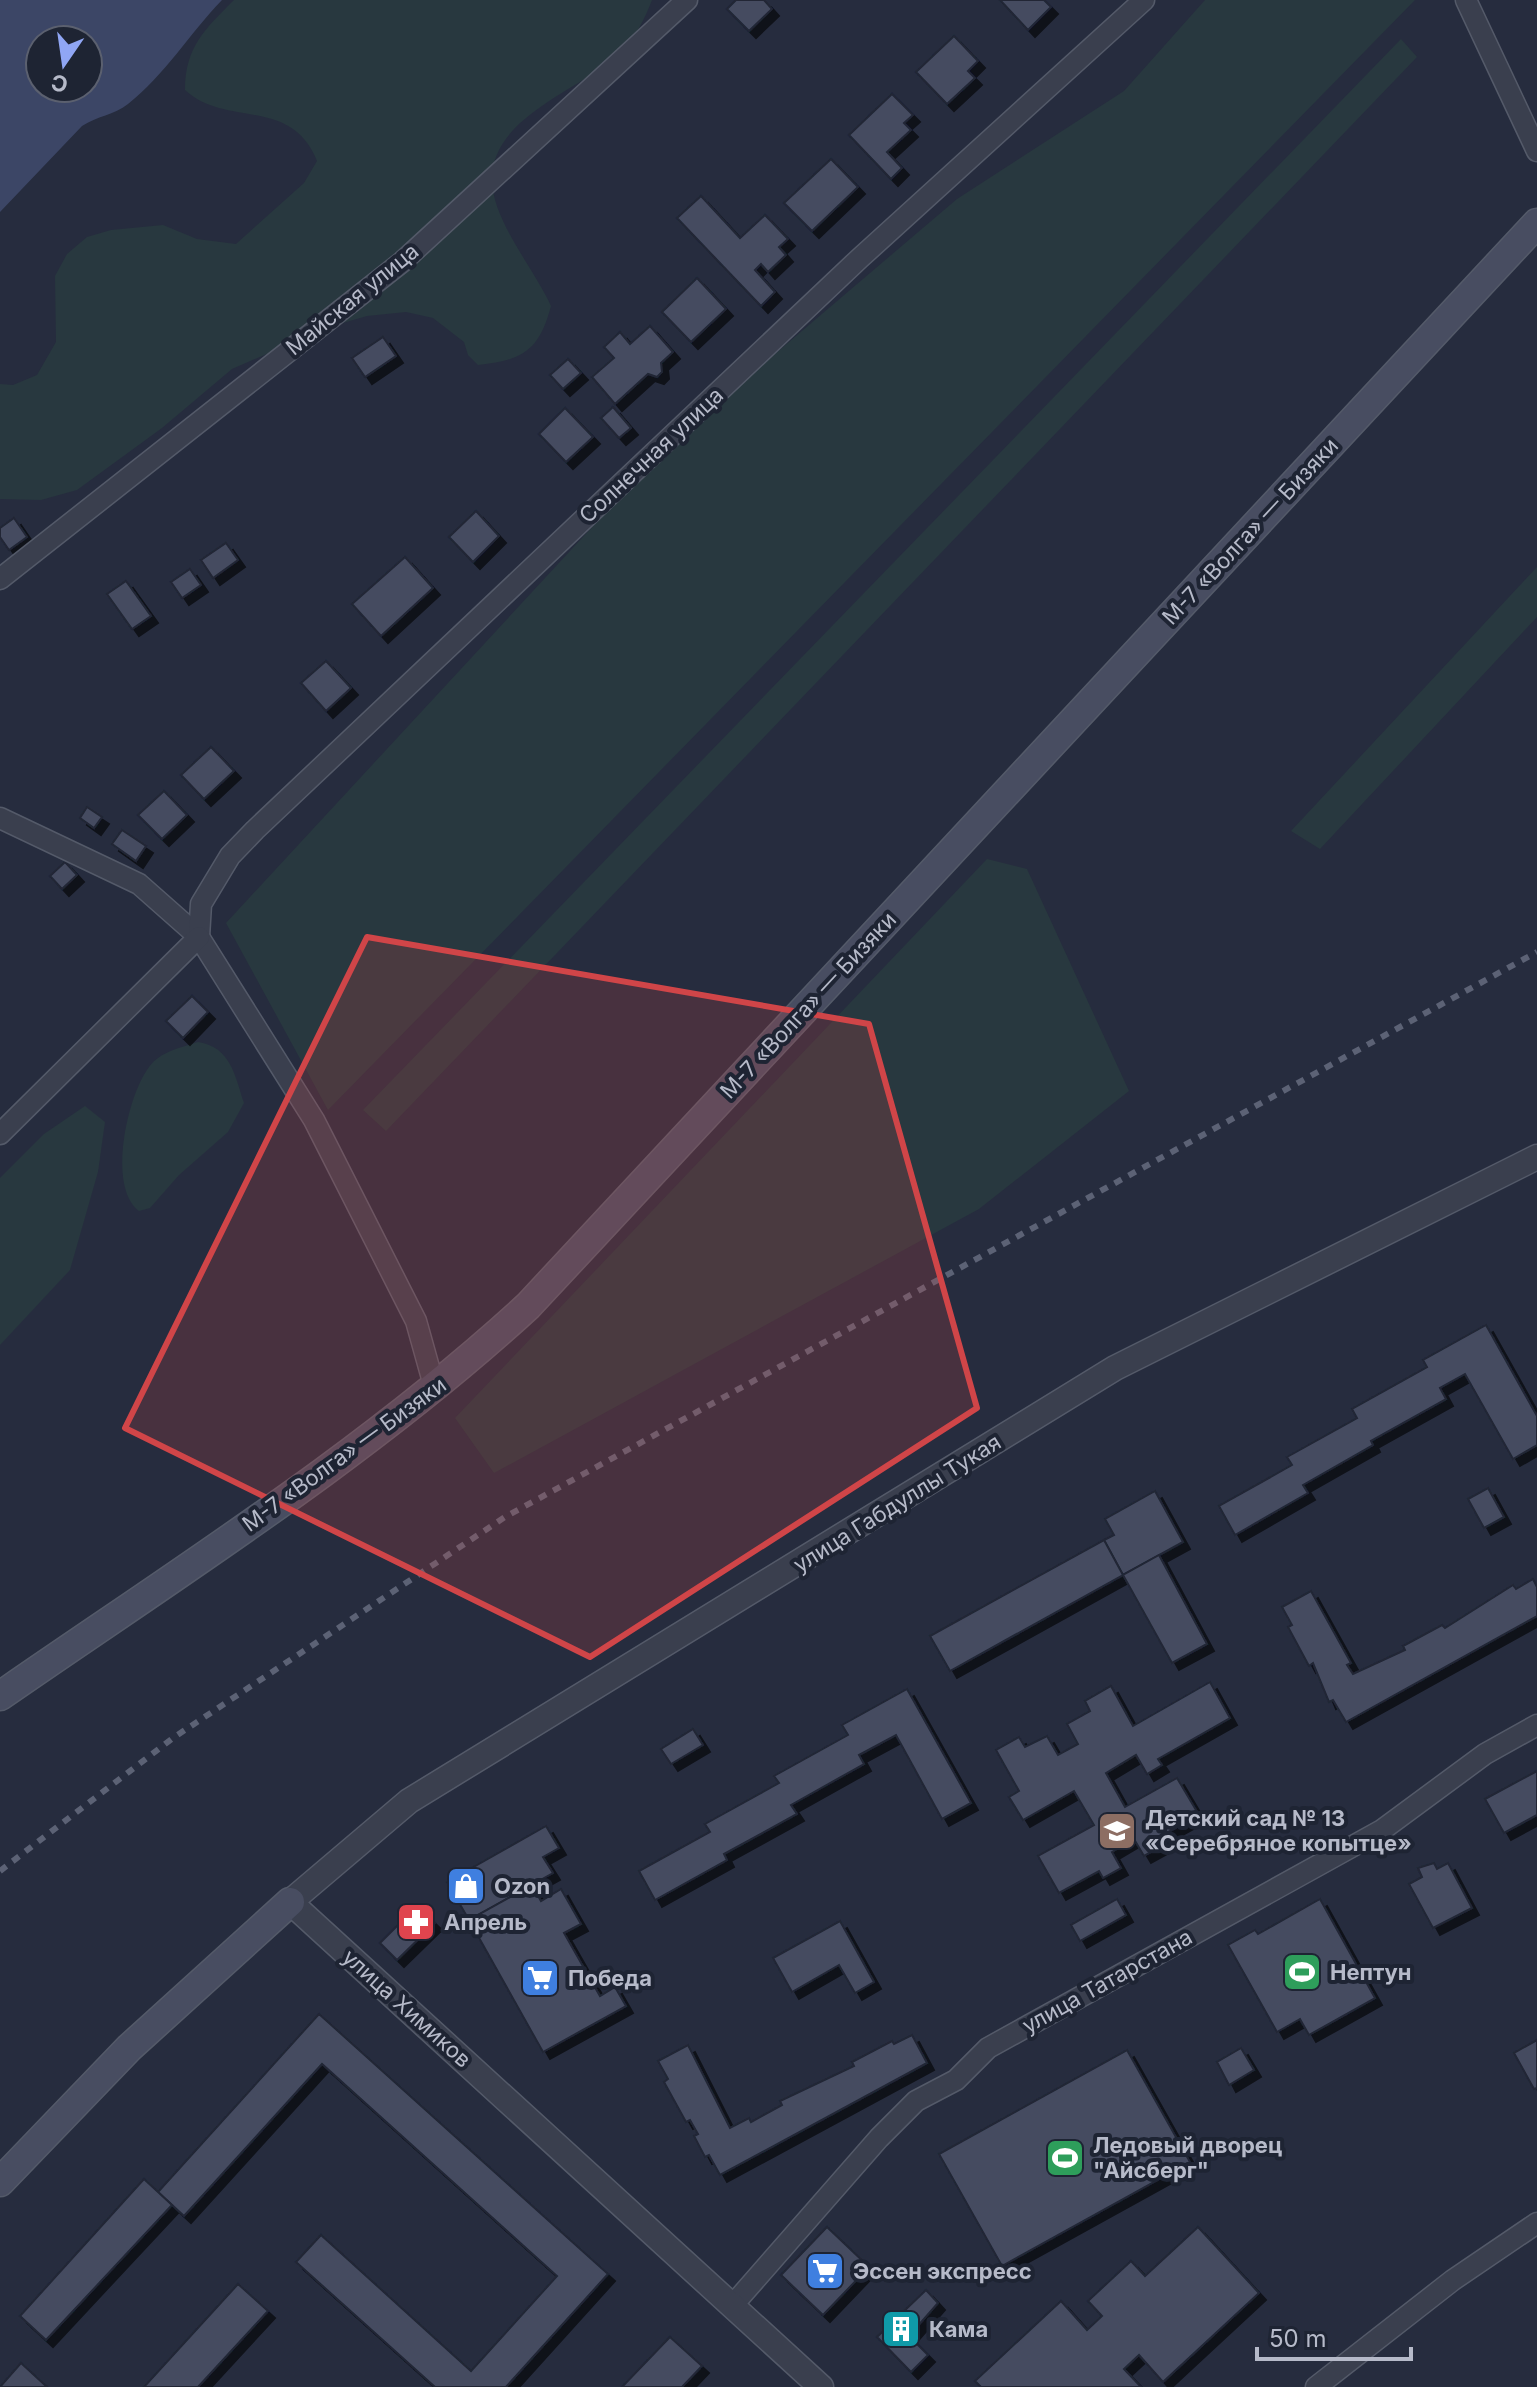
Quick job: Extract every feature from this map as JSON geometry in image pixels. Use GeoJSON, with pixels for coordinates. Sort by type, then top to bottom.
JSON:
{"type":"FeatureCollection","features":[{"type":"Feature","properties":{"kind":"main road","name":"М-7 «Волга» — Бизяки"},"geometry":{"type":"LineString","coordinates":[[0,1696],[387,1427],[435,1389],[538,1295],[1537,223]]}},
{"type":"Feature","properties":{"kind":"main road"},"geometry":{"type":"LineString","coordinates":[[0,2182],[129,2048],[290,1902]]}},
{"type":"Feature","properties":{"kind":"street","name":"Майская улица"},"geometry":{"type":"LineString","coordinates":[[0,579],[402,262],[687,0]]}},
{"type":"Feature","properties":{"kind":"street","name":"Солнечная улица"},"geometry":{"type":"LineString","coordinates":[[199,937],[201,904],[230,856],[255,830],[860,258],[1144,0]]}},
{"type":"Feature","properties":{"kind":"street"},"geometry":{"type":"LineString","coordinates":[[1466,0],[1537,151]]}},
{"type":"Feature","properties":{"kind":"street"},"geometry":{"type":"LineString","coordinates":[[0,818],[139,884],[199,937],[314,1120],[416,1321],[435,1389]]}},
{"type":"Feature","properties":{"kind":"street"},"geometry":{"type":"LineString","coordinates":[[0,1134],[199,937]]}},
{"type":"Feature","properties":{"kind":"street","name":"улица Габдуллы Тукая"},"geometry":{"type":"LineString","coordinates":[[290,1902],[409,1801],[1115,1368],[1537,1157]]}},
{"type":"Feature","properties":{"kind":"street","name":"улица Татарстана"},"geometry":{"type":"LineString","coordinates":[[732,2306],[879,2138],[916,2101],[956,2080],[988,2048],[1382,1830],[1485,1754],[1537,1725]]}},
{"type":"Feature","properties":{"kind":"street","name":"улица Химиков"},"geometry":{"type":"LineString","coordinates":[[290,1902],[821,2387]]}},
{"type":"Feature","properties":{"kind":"street"},"geometry":{"type":"LineString","coordinates":[[1316,2387],[1453,2280],[1537,2223]]}},
{"type":"Feature","properties":{"kind":"highlighted area"},"geometry":{"type":"Polygon","coordinates":[[[367,937],[869,1024],[977,1408],[590,1657],[125,1428],[367,937]]]}},
{"type":"Feature","properties":{"kind":"shaded area"},"geometry":{"type":"Polygon","coordinates":[[[234,0],[652,0],[638,30],[617,56],[521,122],[506,139],[496,158],[492,180],[499,212],[551,306],[541,334],[518,356],[478,365],[468,355],[464,342],[433,318],[406,312],[367,316],[329,327],[232,369],[162,428],[77,490],[41,500],[0,499],[0,384],[13,385],[37,375],[56,342],[55,276],[67,254],[87,237],[111,230],[163,225],[197,239],[236,244],[304,183],[317,161],[306,141],[291,128],[257,115],[219,108],[185,90],[193,50],[206,30],[234,0]]]}},
{"type":"Feature","properties":{"kind":"shaded area"},"geometry":{"type":"Polygon","coordinates":[[[1205,0],[1415,0],[328,1110],[226,923],[669,444],[957,199],[1124,91],[1205,0]]]}},
{"type":"Feature","properties":{"kind":"shaded area"},"geometry":{"type":"Polygon","coordinates":[[[1401,39],[1417,57],[386,1131],[363,1110],[1401,39]]]}},
{"type":"Feature","properties":{"kind":"shaded area"},"geometry":{"type":"Polygon","coordinates":[[[1537,567],[1537,617],[1320,849],[1291,831],[1537,567]]]}},
{"type":"Feature","properties":{"kind":"shaded area"},"geometry":{"type":"Polygon","coordinates":[[[987,859],[1027,869],[1129,1091],[979,1209],[494,1473],[455,1418],[987,859]]]}},
{"type":"Feature","properties":{"kind":"shaded area"},"geometry":{"type":"Polygon","coordinates":[[[198,1042],[209,1045],[225,1056],[244,1103],[228,1132],[179,1175],[150,1208],[139,1211],[129,1199],[122,1163],[134,1098],[149,1067],[159,1057],[198,1042]]]}},
{"type":"Feature","properties":{"kind":"shaded area"},"geometry":{"type":"Polygon","coordinates":[[[85,1106],[105,1122],[98,1172],[70,1270],[0,1345],[0,1178],[44,1134],[85,1106]]]}},
{"type":"Feature","properties":{"kind":"water"},"geometry":{"type":"Polygon","coordinates":[[[0,0],[222,0],[141,93],[123,108],[82,126],[0,212],[0,0]]]}},
{"type":"Feature","properties":{"kind":"building"},"geometry":{"type":"Polygon","coordinates":[[[736,0],[764,0],[772,9],[749,31],[727,9],[736,0]]]}},
{"type":"Feature","properties":{"kind":"building"},"geometry":{"type":"Polygon","coordinates":[[[1000,0],[1044,0],[1051,7],[1028,30],[1000,0]]]}},
{"type":"Feature","properties":{"kind":"building"},"geometry":{"type":"Polygon","coordinates":[[[954,36],[978,61],[968,71],[975,78],[947,104],[916,72],[954,36]]]}},
{"type":"Feature","properties":{"kind":"building"},"geometry":{"type":"Polygon","coordinates":[[[892,94],[913,115],[904,123],[911,130],[887,152],[902,168],[891,179],[849,135],[892,94]]]}},
{"type":"Feature","properties":{"kind":"building"},"geometry":{"type":"Polygon","coordinates":[[[831,159],[858,187],[812,231],[784,203],[831,159]]]}},
{"type":"Feature","properties":{"kind":"building"},"geometry":{"type":"Polygon","coordinates":[[[701,196],[740,238],[765,215],[788,239],[779,247],[786,255],[768,272],[761,264],[755,270],[775,292],[761,306],[677,218],[701,196]]]}},
{"type":"Feature","properties":{"kind":"building"},"geometry":{"type":"Polygon","coordinates":[[[697,278],[726,309],[691,342],[662,312],[697,278]]]}},
{"type":"Feature","properties":{"kind":"building"},"geometry":{"type":"Polygon","coordinates":[[[650,326],[673,352],[661,363],[662,372],[657,377],[648,374],[615,404],[592,377],[614,358],[604,347],[620,332],[630,344],[650,326]]]}},
{"type":"Feature","properties":{"kind":"building"},"geometry":{"type":"Polygon","coordinates":[[[383,337],[396,356],[365,377],[352,358],[383,337]]]}},
{"type":"Feature","properties":{"kind":"building"},"geometry":{"type":"Polygon","coordinates":[[[568,359],[581,373],[563,389],[550,375],[568,359]]]}},
{"type":"Feature","properties":{"kind":"building"},"geometry":{"type":"Polygon","coordinates":[[[613,407],[631,428],[619,438],[601,418],[613,407]]]}},
{"type":"Feature","properties":{"kind":"building"},"geometry":{"type":"Polygon","coordinates":[[[565,408],[593,437],[566,462],[539,434],[565,408]]]}},
{"type":"Feature","properties":{"kind":"building"},"geometry":{"type":"Polygon","coordinates":[[[476,511],[499,536],[473,562],[449,537],[476,511]]]}},
{"type":"Feature","properties":{"kind":"building"},"geometry":{"type":"Polygon","coordinates":[[[14,518],[27,537],[9,550],[0,537],[0,528],[14,518]]]}},
{"type":"Feature","properties":{"kind":"building"},"geometry":{"type":"Polygon","coordinates":[[[226,543],[238,560],[213,578],[201,560],[226,543]]]}},
{"type":"Feature","properties":{"kind":"building"},"geometry":{"type":"Polygon","coordinates":[[[405,557],[433,588],[381,636],[352,604],[405,557]]]}},
{"type":"Feature","properties":{"kind":"building"},"geometry":{"type":"Polygon","coordinates":[[[190,569],[201,585],[182,598],[171,582],[190,569]]]}},
{"type":"Feature","properties":{"kind":"building"},"geometry":{"type":"Polygon","coordinates":[[[126,581],[151,616],[132,629],[107,594],[126,581]]]}},
{"type":"Feature","properties":{"kind":"building"},"geometry":{"type":"Polygon","coordinates":[[[326,661],[351,688],[326,711],[301,683],[326,661]]]}},
{"type":"Feature","properties":{"kind":"building"},"geometry":{"type":"Polygon","coordinates":[[[211,747],[234,771],[204,799],[181,775],[211,747]]]}},
{"type":"Feature","properties":{"kind":"building"},"geometry":{"type":"Polygon","coordinates":[[[164,791],[187,815],[162,839],[138,815],[164,791]]]}},
{"type":"Feature","properties":{"kind":"building"},"geometry":{"type":"Polygon","coordinates":[[[87,807],[102,817],[94,828],[80,818],[87,807]]]}},
{"type":"Feature","properties":{"kind":"building"},"geometry":{"type":"Polygon","coordinates":[[[122,830],[146,846],[136,861],[112,844],[122,830]]]}},
{"type":"Feature","properties":{"kind":"building"},"geometry":{"type":"Polygon","coordinates":[[[65,862],[77,875],[62,889],[50,876],[65,862]]]}},
{"type":"Feature","properties":{"kind":"building"},"geometry":{"type":"Polygon","coordinates":[[[192,996],[208,1012],[183,1038],[166,1021],[192,996]]]}},
{"type":"Feature","properties":{"kind":"building"},"geometry":{"type":"Polygon","coordinates":[[[1486,1325],[1537,1416],[1537,1445],[1513,1459],[1465,1374],[1440,1388],[1446,1399],[1371,1441],[1373,1445],[1303,1485],[1308,1493],[1235,1535],[1219,1506],[1292,1465],[1287,1457],[1357,1418],[1352,1409],[1427,1367],[1423,1360],[1486,1325]]]}},
{"type":"Feature","properties":{"kind":"building"},"geometry":{"type":"Polygon","coordinates":[[[1488,1488],[1504,1517],[1484,1528],[1468,1499],[1488,1488]]]}},
{"type":"Feature","properties":{"kind":"building"},"geometry":{"type":"Polygon","coordinates":[[[1155,1491],[1183,1542],[1123,1575],[1104,1540],[1114,1535],[1105,1519],[1155,1491]]]}},
{"type":"Feature","properties":{"kind":"building"},"geometry":{"type":"Polygon","coordinates":[[[1104,1540],[1123,1575],[950,1671],[930,1636],[1104,1540]]]}},
{"type":"Feature","properties":{"kind":"building"},"geometry":{"type":"Polygon","coordinates":[[[1159,1555],[1207,1644],[1172,1663],[1123,1575],[1159,1555]]]}},
{"type":"Feature","properties":{"kind":"building"},"geometry":{"type":"Polygon","coordinates":[[[1533,1579],[1537,1587],[1537,1616],[1346,1722],[1333,1700],[1329,1702],[1313,1663],[1309,1666],[1288,1627],[1292,1625],[1282,1607],[1311,1591],[1351,1663],[1347,1665],[1353,1674],[1405,1650],[1403,1646],[1442,1625],[1445,1628],[1513,1585],[1516,1589],[1533,1579]]]}},
{"type":"Feature","properties":{"kind":"building"},"geometry":{"type":"Polygon","coordinates":[[[1210,1682],[1230,1718],[1158,1759],[1162,1765],[1147,1774],[1136,1755],[1106,1773],[1125,1807],[1177,1778],[1199,1815],[1159,1837],[1164,1845],[1144,1856],[1134,1839],[1112,1852],[1121,1868],[1103,1878],[1099,1871],[1059,1893],[1038,1856],[1094,1825],[1074,1791],[1023,1820],[1009,1797],[1019,1791],[996,1750],[1019,1737],[1025,1747],[1047,1736],[1058,1755],[1078,1744],[1067,1724],[1090,1711],[1085,1701],[1111,1686],[1133,1726],[1210,1682]]]}},
{"type":"Feature","properties":{"kind":"building"},"geometry":{"type":"Polygon","coordinates":[[[907,1689],[971,1803],[942,1819],[896,1735],[859,1755],[864,1764],[791,1805],[797,1814],[724,1854],[727,1860],[655,1900],[639,1871],[710,1832],[705,1824],[779,1783],[774,1776],[848,1735],[842,1725],[907,1689]]]}},
{"type":"Feature","properties":{"kind":"building"},"geometry":{"type":"Polygon","coordinates":[[[693,1729],[703,1745],[671,1764],[661,1749],[693,1729]]]}},
{"type":"Feature","properties":{"kind":"building"},"geometry":{"type":"Polygon","coordinates":[[[1537,1771],[1537,1815],[1504,1833],[1485,1799],[1537,1771]]]}},
{"type":"Feature","properties":{"kind":"building"},"geometry":{"type":"Polygon","coordinates":[[[546,1826],[559,1848],[543,1857],[553,1873],[469,1920],[447,1882],[546,1826]]]}},
{"type":"Feature","properties":{"kind":"building"},"geometry":{"type":"Polygon","coordinates":[[[1434,1863],[1437,1869],[1448,1863],[1472,1908],[1433,1928],[1409,1884],[1422,1877],[1418,1868],[1434,1863]]]}},
{"type":"Feature","properties":{"kind":"building"},"geometry":{"type":"Polygon","coordinates":[[[532,1885],[541,1901],[561,1889],[581,1924],[564,1933],[600,1996],[615,1987],[626,2006],[543,2052],[469,1920],[532,1885]]]}},
{"type":"Feature","properties":{"kind":"building"},"geometry":{"type":"Polygon","coordinates":[[[1117,1899],[1126,1915],[1080,1941],[1071,1925],[1117,1899]]]}},
{"type":"Feature","properties":{"kind":"building","name":"Нептун"},"geometry":{"type":"Polygon","coordinates":[[[1320,1899],[1375,1998],[1309,2035],[1300,2019],[1277,2032],[1228,1945],[1255,1930],[1258,1934],[1320,1899]]]}},
{"type":"Feature","properties":{"kind":"building"},"geometry":{"type":"Polygon","coordinates":[[[417,1906],[435,1923],[397,1960],[380,1943],[417,1906]]]}},
{"type":"Feature","properties":{"kind":"building"},"geometry":{"type":"Polygon","coordinates":[[[840,1921],[874,1982],[855,1993],[839,1965],[792,1992],[773,1958],[840,1921]]]}},
{"type":"Feature","properties":{"kind":"building"},"geometry":{"type":"Polygon","coordinates":[[[319,2014],[608,2274],[506,2387],[435,2387],[296,2262],[321,2235],[471,2371],[557,2276],[322,2064],[184,2216],[158,2192],[319,2014]]]}},
{"type":"Feature","properties":{"kind":"building"},"geometry":{"type":"Polygon","coordinates":[[[912,2035],[927,2063],[720,2175],[709,2155],[705,2157],[694,2136],[698,2134],[690,2120],[686,2122],[664,2082],[668,2079],[658,2061],[688,2045],[730,2128],[749,2118],[751,2122],[782,2105],[780,2101],[854,2066],[852,2062],[892,2041],[894,2044],[912,2035]]]}},
{"type":"Feature","properties":{"kind":"building"},"geometry":{"type":"Polygon","coordinates":[[[1537,2040],[1537,2088],[1534,2089],[1514,2053],[1537,2040]]]}},
{"type":"Feature","properties":{"kind":"building"},"geometry":{"type":"Polygon","coordinates":[[[1241,2048],[1254,2070],[1229,2085],[1217,2062],[1241,2048]]]}},
{"type":"Feature","properties":{"kind":"building","name":"Ледовый дворец \"Айсберг\""},"geometry":{"type":"Polygon","coordinates":[[[1127,2050],[1190,2162],[1002,2266],[939,2154],[1127,2050]]]}},
{"type":"Feature","properties":{"kind":"building"},"geometry":{"type":"Polygon","coordinates":[[[144,2179],[172,2205],[46,2340],[20,2316],[144,2179]]]}},
{"type":"Feature","properties":{"kind":"building","name":"Эссен экспресс"},"geometry":{"type":"Polygon","coordinates":[[[827,2227],[869,2267],[823,2315],[781,2275],[827,2227]]]}},
{"type":"Feature","properties":{"kind":"building"},"geometry":{"type":"Polygon","coordinates":[[[1198,2227],[1259,2293],[1163,2382],[1139,2355],[1124,2369],[1141,2387],[981,2387],[975,2381],[1061,2301],[1087,2330],[1102,2316],[1088,2301],[1131,2261],[1145,2276],[1198,2227]]]}},
{"type":"Feature","properties":{"kind":"building"},"geometry":{"type":"Polygon","coordinates":[[[238,2284],[268,2311],[198,2387],[144,2387],[238,2284]]]}},
{"type":"Feature","properties":{"kind":"building","name":"Кама"},"geometry":{"type":"Polygon","coordinates":[[[926,2290],[938,2303],[909,2336],[928,2355],[911,2372],[877,2337],[926,2290]]]}},
{"type":"Feature","properties":{"kind":"building"},"geometry":{"type":"Polygon","coordinates":[[[670,2337],[702,2366],[682,2387],[622,2387],[670,2337]]]}},
{"type":"Feature","properties":{"kind":"building"},"geometry":{"type":"Polygon","coordinates":[[[21,2363],[47,2387],[0,2387],[21,2363]]]}},
{"type":"Feature","properties":{"kind":"railway"},"geometry":{"type":"LineString","coordinates":[[0,1871],[173,1738],[505,1517],[1537,952]]}},
{"type":"Feature","properties":{"kind":"place","name":"Детский сад № 13 «Серебряное копытце»"},"geometry":{"type":"Point","coordinates":[1117,1831]}},
{"type":"Feature","properties":{"kind":"place","name":"Ozon"},"geometry":{"type":"Point","coordinates":[466,1886]}},
{"type":"Feature","properties":{"kind":"place","name":"Апрель"},"geometry":{"type":"Point","coordinates":[416,1922]}},
{"type":"Feature","properties":{"kind":"place","name":"Нептун"},"geometry":{"type":"Point","coordinates":[1302,1972]}},
{"type":"Feature","properties":{"kind":"place","name":"Победа"},"geometry":{"type":"Point","coordinates":[540,1978]}},
{"type":"Feature","properties":{"kind":"place","name":"Ледовый дворец \"Айсберг\""},"geometry":{"type":"Point","coordinates":[1065,2158]}},
{"type":"Feature","properties":{"kind":"place","name":"Эссен экспресс"},"geometry":{"type":"Point","coordinates":[825,2271]}},
{"type":"Feature","properties":{"kind":"place","name":"Кама"},"geometry":{"type":"Point","coordinates":[901,2329]}}]}
